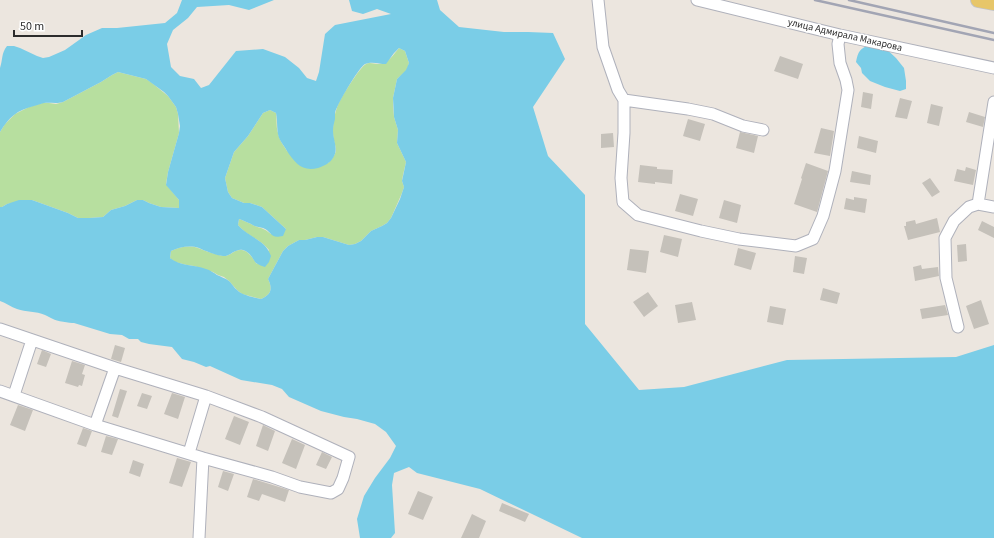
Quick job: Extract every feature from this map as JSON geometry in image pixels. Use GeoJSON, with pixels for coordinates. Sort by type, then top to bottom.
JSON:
{"type":"FeatureCollection","features":[{"type":"Feature","properties":{"kind":"main road"},"geometry":{"type":"LineString","coordinates":[[979,0],[994,4]]}},
{"type":"Feature","properties":{"kind":"street"},"geometry":{"type":"LineString","coordinates":[[598,0],[603,48],[618,90],[624,100],[624,133],[621,178],[623,202],[638,215],[738,239],[796,246],[813,239],[823,216],[835,171],[848,90],[840,63],[838,44],[840,35]]}},
{"type":"Feature","properties":{"kind":"street","name":"улица Адмирала Макарова"},"geometry":{"type":"LineString","coordinates":[[697,0],[840,35],[994,68]]}},
{"type":"Feature","properties":{"kind":"street"},"geometry":{"type":"LineString","coordinates":[[624,100],[713,114],[743,126],[764,130]]}},
{"type":"Feature","properties":{"kind":"street"},"geometry":{"type":"LineString","coordinates":[[978,204],[994,102]]}},
{"type":"Feature","properties":{"kind":"street"},"geometry":{"type":"LineString","coordinates":[[958,327],[946,278],[945,238],[954,221],[969,207],[978,204],[994,207]]}},
{"type":"Feature","properties":{"kind":"street"},"geometry":{"type":"LineString","coordinates":[[0,329],[115,368],[206,396],[262,417],[349,457],[338,489],[331,493],[300,487],[272,477],[203,458],[95,425],[0,390]]}},
{"type":"Feature","properties":{"kind":"street"},"geometry":{"type":"LineString","coordinates":[[14,395],[32,340]]}},
{"type":"Feature","properties":{"kind":"street"},"geometry":{"type":"LineString","coordinates":[[95,425],[115,368]]}},
{"type":"Feature","properties":{"kind":"street"},"geometry":{"type":"LineString","coordinates":[[189,453],[206,396]]}},
{"type":"Feature","properties":{"kind":"street"},"geometry":{"type":"LineString","coordinates":[[199,538],[203,458]]}},
{"type":"Feature","properties":{"kind":"green space"},"geometry":{"type":"Polygon","coordinates":[[[399,48],[405,51],[409,63],[407,70],[397,79],[393,105],[394,117],[398,130],[397,143],[406,162],[402,181],[404,187],[391,218],[387,223],[371,231],[361,241],[355,244],[349,245],[323,237],[317,237],[299,240],[288,246],[283,251],[268,279],[271,289],[269,294],[261,299],[242,294],[224,277],[213,272],[175,262],[170,258],[171,251],[184,247],[195,247],[224,256],[237,250],[242,250],[249,254],[257,264],[269,250],[238,225],[239,219],[268,231],[271,234],[286,229],[262,207],[250,203],[244,203],[232,198],[228,192],[225,178],[234,152],[248,136],[263,113],[270,110],[276,113],[279,136],[287,151],[328,163],[336,151],[333,137],[333,124],[337,107],[345,91],[366,64],[382,64],[390,59],[399,48]]]}},
{"type":"Feature","properties":{"kind":"green space"},"geometry":{"type":"Polygon","coordinates":[[[118,72],[146,79],[168,96],[176,107],[179,133],[166,184],[179,200],[179,208],[161,207],[143,200],[137,200],[125,206],[111,210],[103,217],[78,218],[32,200],[7,204],[0,207],[0,132],[5,124],[15,114],[29,107],[42,103],[56,104],[63,102],[118,72]]]}},
{"type":"Feature","properties":{"kind":"water"},"geometry":{"type":"Polygon","coordinates":[[[182,0],[274,0],[249,10],[229,5],[197,7],[188,18],[173,30],[167,44],[171,67],[180,76],[194,79],[201,88],[209,85],[236,51],[263,49],[285,57],[299,68],[307,78],[316,81],[319,72],[325,34],[335,25],[391,14],[377,9],[363,14],[352,11],[349,0],[437,0],[440,10],[459,27],[504,32],[553,33],[565,59],[533,107],[548,156],[585,195],[585,324],[639,390],[684,387],[787,360],[956,357],[994,345],[994,538],[582,538],[480,489],[417,473],[409,467],[394,473],[392,485],[395,533],[391,538],[360,538],[357,519],[364,496],[390,458],[396,446],[386,432],[375,424],[321,411],[289,397],[282,389],[272,385],[241,380],[210,366],[206,367],[182,359],[172,347],[149,344],[141,342],[138,339],[129,339],[122,335],[110,334],[74,323],[52,319],[46,315],[17,309],[0,301],[0,207],[19,200],[32,200],[78,218],[103,217],[111,210],[125,206],[137,200],[143,200],[161,207],[179,208],[179,200],[166,185],[180,126],[176,107],[164,92],[146,79],[118,72],[63,102],[44,103],[18,112],[10,118],[0,132],[0,68],[5,49],[7,46],[14,46],[43,58],[49,57],[65,50],[86,35],[102,28],[165,23],[177,13],[182,0]],[[399,48],[386,64],[368,63],[365,64],[358,72],[336,109],[333,134],[336,151],[333,158],[327,164],[318,168],[308,169],[303,168],[296,163],[280,140],[276,113],[270,110],[263,113],[248,136],[234,152],[225,178],[228,192],[232,198],[244,203],[250,203],[262,207],[286,229],[283,236],[275,237],[263,228],[239,219],[238,225],[261,242],[268,250],[271,256],[265,267],[256,263],[251,255],[243,250],[235,251],[223,256],[213,254],[196,247],[185,247],[177,248],[171,251],[170,258],[179,263],[209,270],[229,281],[241,293],[261,299],[269,294],[271,289],[268,279],[283,251],[288,246],[299,240],[317,237],[323,237],[349,245],[355,244],[361,241],[371,231],[387,223],[400,199],[404,187],[402,181],[406,162],[397,143],[398,130],[394,117],[393,98],[397,79],[406,70],[409,63],[405,51],[399,48]]]}},
{"type":"Feature","properties":{"kind":"water"},"geometry":{"type":"Polygon","coordinates":[[[870,44],[883,46],[904,68],[906,89],[900,91],[885,87],[870,81],[862,73],[861,68],[856,62],[857,58],[860,51],[870,44]]]}},
{"type":"Feature","properties":{"kind":"building"},"geometry":{"type":"Polygon","coordinates":[[[780,56],[803,64],[798,79],[774,71],[780,56]]]}},
{"type":"Feature","properties":{"kind":"building"},"geometry":{"type":"Polygon","coordinates":[[[863,92],[873,94],[871,109],[861,107],[863,92]]]}},
{"type":"Feature","properties":{"kind":"building"},"geometry":{"type":"Polygon","coordinates":[[[900,98],[912,101],[907,119],[895,117],[900,98]]]}},
{"type":"Feature","properties":{"kind":"building"},"geometry":{"type":"Polygon","coordinates":[[[931,104],[943,107],[939,126],[927,123],[931,104]]]}},
{"type":"Feature","properties":{"kind":"building"},"geometry":{"type":"Polygon","coordinates":[[[969,112],[985,117],[983,127],[966,122],[969,112]]]}},
{"type":"Feature","properties":{"kind":"building"},"geometry":{"type":"Polygon","coordinates":[[[688,119],[705,124],[700,141],[683,136],[688,119]]]}},
{"type":"Feature","properties":{"kind":"building"},"geometry":{"type":"Polygon","coordinates":[[[821,128],[834,131],[830,156],[814,153],[821,128]]]}},
{"type":"Feature","properties":{"kind":"building"},"geometry":{"type":"Polygon","coordinates":[[[740,132],[758,136],[754,153],[736,148],[740,132]]]}},
{"type":"Feature","properties":{"kind":"building"},"geometry":{"type":"Polygon","coordinates":[[[613,133],[614,147],[601,148],[601,134],[613,133]]]}},
{"type":"Feature","properties":{"kind":"building"},"geometry":{"type":"Polygon","coordinates":[[[859,136],[878,141],[876,153],[857,148],[859,136]]]}},
{"type":"Feature","properties":{"kind":"building"},"geometry":{"type":"Polygon","coordinates":[[[806,163],[828,171],[817,212],[794,204],[806,163]]]}},
{"type":"Feature","properties":{"kind":"building"},"geometry":{"type":"Polygon","coordinates":[[[640,165],[657,167],[657,169],[673,170],[672,184],[638,182],[640,165]]]}},
{"type":"Feature","properties":{"kind":"building"},"geometry":{"type":"Polygon","coordinates":[[[966,167],[976,170],[973,185],[954,181],[957,169],[965,171],[966,167]]]}},
{"type":"Feature","properties":{"kind":"building"},"geometry":{"type":"Polygon","coordinates":[[[852,171],[871,175],[870,185],[850,182],[852,171]]]}},
{"type":"Feature","properties":{"kind":"building"},"geometry":{"type":"Polygon","coordinates":[[[930,178],[940,192],[932,197],[922,183],[930,178]]]}},
{"type":"Feature","properties":{"kind":"building"},"geometry":{"type":"Polygon","coordinates":[[[680,194],[698,199],[693,216],[675,211],[680,194]]]}},
{"type":"Feature","properties":{"kind":"building"},"geometry":{"type":"Polygon","coordinates":[[[854,197],[867,199],[865,213],[844,209],[846,198],[854,200],[854,197]]]}},
{"type":"Feature","properties":{"kind":"building"},"geometry":{"type":"Polygon","coordinates":[[[724,200],[741,205],[737,223],[719,218],[724,200]]]}},
{"type":"Feature","properties":{"kind":"building"},"geometry":{"type":"Polygon","coordinates":[[[937,218],[940,232],[908,240],[904,226],[906,226],[906,222],[915,220],[916,224],[937,218]]]}},
{"type":"Feature","properties":{"kind":"building"},"geometry":{"type":"Polygon","coordinates":[[[982,221],[994,227],[994,238],[978,230],[982,221]]]}},
{"type":"Feature","properties":{"kind":"building"},"geometry":{"type":"Polygon","coordinates":[[[664,235],[682,239],[678,257],[660,252],[664,235]]]}},
{"type":"Feature","properties":{"kind":"building"},"geometry":{"type":"Polygon","coordinates":[[[966,244],[967,261],[958,262],[957,245],[966,244]]]}},
{"type":"Feature","properties":{"kind":"building"},"geometry":{"type":"Polygon","coordinates":[[[738,248],[756,253],[751,270],[734,265],[738,248]]]}},
{"type":"Feature","properties":{"kind":"building"},"geometry":{"type":"Polygon","coordinates":[[[630,249],[649,251],[646,273],[627,270],[630,249]]]}},
{"type":"Feature","properties":{"kind":"building"},"geometry":{"type":"Polygon","coordinates":[[[795,256],[807,258],[804,274],[793,272],[795,256]]]}},
{"type":"Feature","properties":{"kind":"building"},"geometry":{"type":"Polygon","coordinates":[[[921,265],[922,269],[938,267],[939,276],[915,281],[913,267],[921,265]]]}},
{"type":"Feature","properties":{"kind":"building"},"geometry":{"type":"Polygon","coordinates":[[[823,288],[840,293],[837,304],[820,300],[823,288]]]}},
{"type":"Feature","properties":{"kind":"building"},"geometry":{"type":"Polygon","coordinates":[[[648,292],[658,306],[644,317],[633,302],[648,292]]]}},
{"type":"Feature","properties":{"kind":"building"},"geometry":{"type":"Polygon","coordinates":[[[981,300],[989,324],[974,329],[966,306],[981,300]]]}},
{"type":"Feature","properties":{"kind":"building"},"geometry":{"type":"Polygon","coordinates":[[[692,302],[696,320],[678,323],[675,305],[692,302]]]}},
{"type":"Feature","properties":{"kind":"building"},"geometry":{"type":"Polygon","coordinates":[[[945,305],[948,315],[922,319],[920,309],[945,305]]]}},
{"type":"Feature","properties":{"kind":"building"},"geometry":{"type":"Polygon","coordinates":[[[770,306],[786,309],[783,325],[767,322],[770,306]]]}},
{"type":"Feature","properties":{"kind":"building"},"geometry":{"type":"Polygon","coordinates":[[[115,345],[125,348],[121,362],[111,359],[115,345]]]}},
{"type":"Feature","properties":{"kind":"building"},"geometry":{"type":"Polygon","coordinates":[[[42,350],[51,354],[46,367],[37,364],[42,350]]]}},
{"type":"Feature","properties":{"kind":"building"},"geometry":{"type":"Polygon","coordinates":[[[72,361],[85,365],[82,374],[85,375],[82,386],[79,385],[78,387],[65,383],[72,361]]]}},
{"type":"Feature","properties":{"kind":"building"},"geometry":{"type":"Polygon","coordinates":[[[120,389],[127,391],[118,418],[112,416],[120,389]]]}},
{"type":"Feature","properties":{"kind":"building"},"geometry":{"type":"Polygon","coordinates":[[[142,393],[152,396],[147,409],[137,406],[142,393]]]}},
{"type":"Feature","properties":{"kind":"building"},"geometry":{"type":"Polygon","coordinates":[[[172,393],[185,397],[178,419],[164,414],[172,393]]]}},
{"type":"Feature","properties":{"kind":"building"},"geometry":{"type":"Polygon","coordinates":[[[18,405],[33,410],[25,431],[10,425],[18,405]]]}},
{"type":"Feature","properties":{"kind":"building"},"geometry":{"type":"Polygon","coordinates":[[[234,416],[249,422],[240,445],[225,439],[234,416]]]}},
{"type":"Feature","properties":{"kind":"building"},"geometry":{"type":"Polygon","coordinates":[[[263,425],[275,431],[268,451],[256,446],[263,425]]]}},
{"type":"Feature","properties":{"kind":"building"},"geometry":{"type":"Polygon","coordinates":[[[83,428],[92,431],[86,447],[77,444],[83,428]]]}},
{"type":"Feature","properties":{"kind":"building"},"geometry":{"type":"Polygon","coordinates":[[[106,436],[118,439],[112,455],[101,452],[106,436]]]}},
{"type":"Feature","properties":{"kind":"building"},"geometry":{"type":"Polygon","coordinates":[[[292,439],[305,445],[296,469],[282,463],[292,439]]]}},
{"type":"Feature","properties":{"kind":"building"},"geometry":{"type":"Polygon","coordinates":[[[322,452],[332,457],[326,469],[316,465],[322,452]]]}},
{"type":"Feature","properties":{"kind":"building"},"geometry":{"type":"Polygon","coordinates":[[[177,458],[191,462],[182,487],[169,483],[177,458]]]}},
{"type":"Feature","properties":{"kind":"building"},"geometry":{"type":"Polygon","coordinates":[[[133,460],[144,464],[140,477],[129,473],[133,460]]]}},
{"type":"Feature","properties":{"kind":"building"},"geometry":{"type":"Polygon","coordinates":[[[223,471],[234,474],[228,491],[218,487],[223,471]]]}},
{"type":"Feature","properties":{"kind":"building"},"geometry":{"type":"Polygon","coordinates":[[[253,479],[289,490],[285,502],[262,494],[259,501],[247,497],[253,479]]]}},
{"type":"Feature","properties":{"kind":"building"},"geometry":{"type":"Polygon","coordinates":[[[418,491],[433,497],[423,520],[408,514],[418,491]]]}},
{"type":"Feature","properties":{"kind":"building"},"geometry":{"type":"Polygon","coordinates":[[[502,503],[529,514],[525,522],[499,511],[502,503]]]}},
{"type":"Feature","properties":{"kind":"building"},"geometry":{"type":"Polygon","coordinates":[[[472,514],[486,521],[479,538],[461,538],[472,514]]]}},
{"type":"Feature","properties":{"kind":"railway"},"geometry":{"type":"LineString","coordinates":[[815,0],[994,40]]}},
{"type":"Feature","properties":{"kind":"railway"},"geometry":{"type":"LineString","coordinates":[[849,0],[994,33]]}}]}
